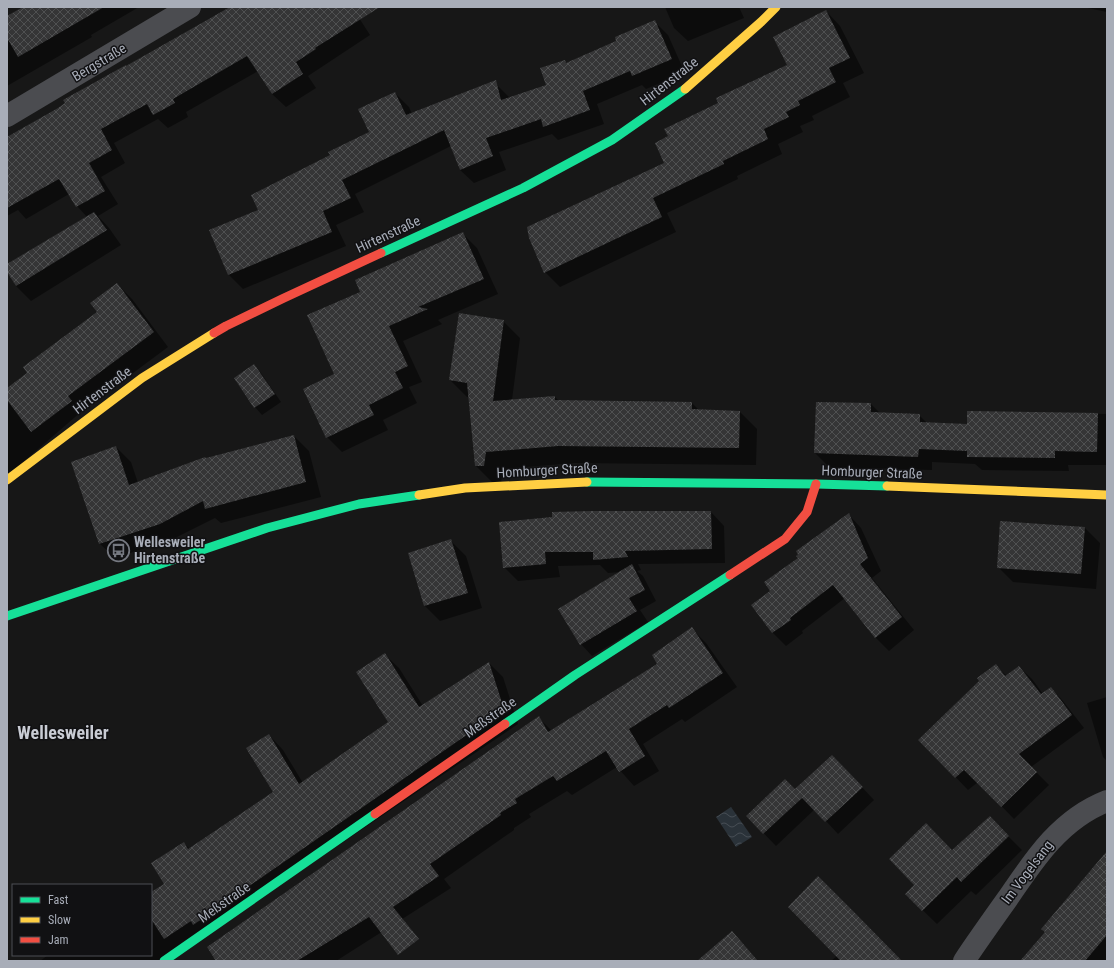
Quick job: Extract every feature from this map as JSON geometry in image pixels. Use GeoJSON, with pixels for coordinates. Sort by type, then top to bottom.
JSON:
{"type":"FeatureCollection","features":[{"type":"Feature","properties":{"kind":"street","name":"Bergstraße"},"geometry":{"type":"LineString","coordinates":[[7,116],[190,7]]}},
{"type":"Feature","properties":{"kind":"street","name":"Hirtenstraße"},"geometry":{"type":"LineString","coordinates":[[7,480],[142,378],[226,326],[522,188],[612,140],[682,91],[776,7]]}},
{"type":"Feature","properties":{"kind":"street","name":"Homburger Straße"},"geometry":{"type":"LineString","coordinates":[[7,616],[267,528],[359,504],[466,488],[603,481],[816,484],[1107,495]]}},
{"type":"Feature","properties":{"kind":"street","name":"Meßstraße"},"geometry":{"type":"LineString","coordinates":[[164,961],[575,675],[785,539],[807,512],[816,484]]}},
{"type":"Feature","properties":{"kind":"street","name":"Im Vogelsang"},"geometry":{"type":"LineString","coordinates":[[964,961],[1036,857],[1060,830],[1091,807],[1107,800]]}},
{"type":"Feature","properties":{"kind":"water"},"geometry":{"type":"Polygon","coordinates":[[[731,807],[752,837],[736,847],[716,817],[731,807]]]}},
{"type":"Feature","properties":{"kind":"building"},"geometry":{"type":"Polygon","coordinates":[[[23,7],[104,7],[18,57],[7,38],[7,16],[23,7]]]}},
{"type":"Feature","properties":{"kind":"building"},"geometry":{"type":"Polygon","coordinates":[[[230,7],[380,7],[315,48],[316,49],[296,62],[303,74],[272,94],[247,56],[173,99],[175,103],[153,115],[147,104],[101,129],[112,150],[89,163],[105,191],[76,207],[59,179],[7,208],[7,137],[58,108],[65,103],[63,100],[230,7]]]}},
{"type":"Feature","properties":{"kind":"building"},"geometry":{"type":"Polygon","coordinates":[[[826,10],[850,58],[829,68],[836,82],[798,101],[800,105],[786,112],[789,117],[764,129],[768,139],[723,161],[724,164],[653,198],[662,217],[544,273],[529,238],[527,227],[664,163],[655,143],[668,136],[664,129],[718,103],[716,98],[787,65],[773,37],[826,10]]]}},
{"type":"Feature","properties":{"kind":"building"},"geometry":{"type":"Polygon","coordinates":[[[655,20],[672,59],[632,76],[630,71],[583,91],[590,110],[543,127],[541,119],[486,138],[493,156],[460,170],[444,130],[342,180],[351,198],[323,211],[332,232],[228,275],[209,230],[258,210],[251,195],[330,155],[328,152],[369,132],[358,109],[395,92],[406,115],[496,80],[501,100],[546,85],[540,68],[565,60],[566,63],[616,41],[615,37],[655,20]]]}},
{"type":"Feature","properties":{"kind":"building"},"geometry":{"type":"Polygon","coordinates":[[[94,212],[107,230],[16,286],[7,272],[7,264],[94,212]]]}},
{"type":"Feature","properties":{"kind":"building"},"geometry":{"type":"Polygon","coordinates":[[[463,232],[484,279],[418,307],[428,309],[389,326],[408,366],[395,372],[403,388],[369,405],[374,415],[326,438],[303,389],[334,374],[307,315],[360,292],[355,280],[463,232]]]}},
{"type":"Feature","properties":{"kind":"building"},"geometry":{"type":"Polygon","coordinates":[[[117,283],[154,332],[68,396],[72,401],[31,432],[7,400],[7,388],[27,373],[23,367],[97,312],[90,303],[117,283]]]}},
{"type":"Feature","properties":{"kind":"building"},"geometry":{"type":"Polygon","coordinates":[[[459,313],[504,320],[493,401],[555,396],[555,400],[692,402],[692,409],[740,411],[739,448],[558,446],[486,452],[484,466],[475,466],[467,383],[449,380],[459,313]]]}},
{"type":"Feature","properties":{"kind":"building"},"geometry":{"type":"Polygon","coordinates":[[[254,364],[275,394],[254,408],[234,378],[254,364]]]}},
{"type":"Feature","properties":{"kind":"building"},"geometry":{"type":"Polygon","coordinates":[[[816,402],[871,403],[871,412],[920,414],[920,422],[967,424],[967,411],[1098,413],[1097,452],[1055,451],[1055,458],[967,457],[967,451],[919,449],[918,457],[814,453],[816,402]]]}},
{"type":"Feature","properties":{"kind":"building"},"geometry":{"type":"Polygon","coordinates":[[[294,435],[306,482],[205,509],[203,501],[160,524],[99,544],[71,462],[116,446],[129,485],[205,457],[206,458],[294,435]]]}},
{"type":"Feature","properties":{"kind":"building"},"geometry":{"type":"Polygon","coordinates":[[[711,511],[712,549],[625,551],[628,557],[593,560],[593,552],[545,552],[546,564],[503,568],[499,522],[552,517],[552,512],[711,511]]]}},
{"type":"Feature","properties":{"kind":"building"},"geometry":{"type":"Polygon","coordinates":[[[849,513],[868,558],[860,564],[902,617],[875,638],[833,585],[790,618],[791,620],[772,633],[751,605],[770,591],[764,582],[798,558],[796,556],[798,555],[796,551],[849,513]]]}},
{"type":"Feature","properties":{"kind":"building"},"geometry":{"type":"Polygon","coordinates":[[[1000,521],[1085,527],[1081,574],[997,568],[1000,521]]]}},
{"type":"Feature","properties":{"kind":"building"},"geometry":{"type":"Polygon","coordinates":[[[451,539],[468,593],[424,606],[408,553],[451,539]]]}},
{"type":"Feature","properties":{"kind":"building"},"geometry":{"type":"Polygon","coordinates":[[[632,564],[645,590],[629,598],[637,611],[580,645],[558,609],[632,564]]]}},
{"type":"Feature","properties":{"kind":"building"},"geometry":{"type":"Polygon","coordinates":[[[692,627],[723,673],[669,708],[667,705],[629,729],[645,756],[619,772],[606,751],[557,781],[553,776],[515,799],[517,803],[500,813],[501,815],[430,864],[439,876],[393,907],[419,939],[398,955],[369,917],[297,961],[216,961],[207,947],[539,716],[548,732],[657,664],[652,655],[692,627]]]}},
{"type":"Feature","properties":{"kind":"building"},"geometry":{"type":"Polygon","coordinates":[[[385,653],[419,707],[489,662],[504,709],[193,925],[191,921],[164,939],[152,921],[152,891],[164,884],[151,863],[184,842],[188,849],[273,792],[246,748],[269,734],[299,784],[388,722],[356,672],[385,653]]]}},
{"type":"Feature","properties":{"kind":"building"},"geometry":{"type":"Polygon","coordinates":[[[996,664],[1005,676],[1019,666],[1041,694],[1051,687],[1072,715],[1019,754],[1037,772],[1001,807],[964,770],[955,778],[918,740],[979,681],[977,678],[996,664]]]}},
{"type":"Feature","properties":{"kind":"building"},"geometry":{"type":"Polygon","coordinates":[[[832,755],[863,787],[825,822],[802,798],[763,834],[746,816],[785,779],[795,789],[832,755]]]}},
{"type":"Feature","properties":{"kind":"building"},"geometry":{"type":"Polygon","coordinates":[[[990,816],[1009,836],[961,882],[957,877],[922,911],[905,894],[914,885],[889,859],[926,823],[952,850],[990,816]]]}},
{"type":"Feature","properties":{"kind":"building"},"geometry":{"type":"Polygon","coordinates":[[[1107,851],[1107,935],[1085,961],[1020,961],[1045,932],[1041,929],[1107,851]]]}},
{"type":"Feature","properties":{"kind":"building"},"geometry":{"type":"Polygon","coordinates":[[[818,876],[902,961],[841,961],[788,907],[818,876]]]}},
{"type":"Feature","properties":{"kind":"building"},"geometry":{"type":"Polygon","coordinates":[[[732,931],[758,961],[697,961],[732,931]]]}},
{"type":"Feature","properties":{"kind":"traffic: fast"},"geometry":{"type":"LineString","coordinates":[[381,253],[523,188],[612,140],[685,89]]}},
{"type":"Feature","properties":{"kind":"traffic: fast"},"geometry":{"type":"LineString","coordinates":[[587,482],[887,486]]}},
{"type":"Feature","properties":{"kind":"traffic: fast"},"geometry":{"type":"LineString","coordinates":[[7,616],[267,528],[359,504],[419,495]]}},
{"type":"Feature","properties":{"kind":"traffic: fast"},"geometry":{"type":"LineString","coordinates":[[505,724],[575,675],[730,575]]}},
{"type":"Feature","properties":{"kind":"traffic: fast"},"geometry":{"type":"LineString","coordinates":[[164,961],[375,814]]}},
{"type":"Feature","properties":{"kind":"traffic: slow"},"geometry":{"type":"LineString","coordinates":[[685,89],[776,7]]}},
{"type":"Feature","properties":{"kind":"traffic: slow"},"geometry":{"type":"LineString","coordinates":[[7,480],[142,378],[214,333]]}},
{"type":"Feature","properties":{"kind":"traffic: slow"},"geometry":{"type":"LineString","coordinates":[[419,495],[465,488],[587,482]]}},
{"type":"Feature","properties":{"kind":"traffic: slow"},"geometry":{"type":"LineString","coordinates":[[887,486],[1107,495]]}},
{"type":"Feature","properties":{"kind":"traffic: jam"},"geometry":{"type":"LineString","coordinates":[[214,333],[284,298],[381,253]]}},
{"type":"Feature","properties":{"kind":"traffic: jam"},"geometry":{"type":"LineString","coordinates":[[730,575],[785,539],[807,512],[816,484]]}},
{"type":"Feature","properties":{"kind":"traffic: jam"},"geometry":{"type":"LineString","coordinates":[[375,814],[505,724]]}},
{"type":"Feature","properties":{"kind":"place","name":"Wellesweiler Hirtenstraße"},"geometry":{"type":"Point","coordinates":[119,550]}},
{"type":"Feature","properties":{"kind":"district","name":"Wellesweiler"},"geometry":{"type":"Point","coordinates":[63,733]}}]}
